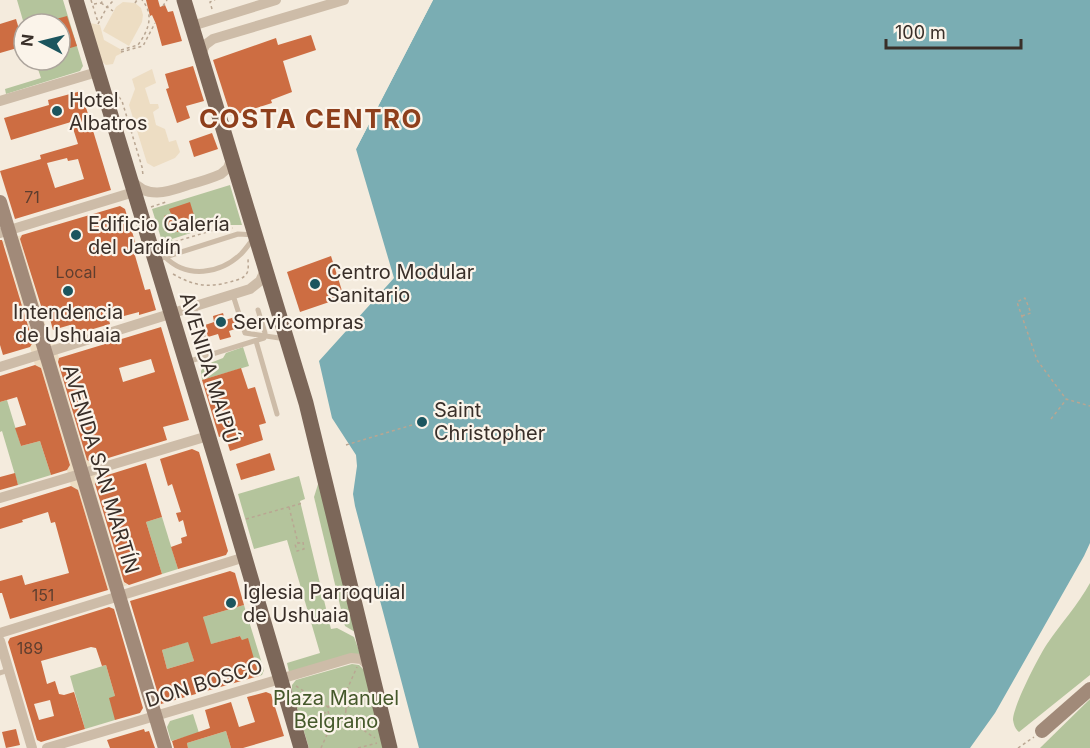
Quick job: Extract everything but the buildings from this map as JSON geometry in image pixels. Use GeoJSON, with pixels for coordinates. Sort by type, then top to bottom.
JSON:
{"type":"FeatureCollection","features":[{"type":"Feature","properties":{"kind":"main road","name":"AVENIDA MAIPÚ"},"geometry":{"type":"LineString","coordinates":[[75,0],[129,177],[160,259],[171,314],[301,748]]}},
{"type":"Feature","properties":{"kind":"main road"},"geometry":{"type":"LineString","coordinates":[[184,0],[232,157],[252,234],[266,267],[306,403],[360,667],[390,748]]}},
{"type":"Feature","properties":{"kind":"main road","name":"AVENIDA SAN MARTÍN"},"geometry":{"type":"LineString","coordinates":[[0,202],[4,232],[45,353],[165,748]]}},
{"type":"Feature","properties":{"kind":"main road"},"geometry":{"type":"LineString","coordinates":[[1042,731],[1090,689]]}},
{"type":"Feature","properties":{"kind":"street"},"geometry":{"type":"LineString","coordinates":[[192,26],[276,0]]}},
{"type":"Feature","properties":{"kind":"street"},"geometry":{"type":"LineString","coordinates":[[201,56],[204,45],[213,39],[344,0]]}},
{"type":"Feature","properties":{"kind":"street"},"geometry":{"type":"LineString","coordinates":[[0,101],[97,72]]}},
{"type":"Feature","properties":{"kind":"street"},"geometry":{"type":"LineString","coordinates":[[129,177],[136,186],[145,191],[162,193],[220,174],[228,168],[232,157]]}},
{"type":"Feature","properties":{"kind":"street"},"geometry":{"type":"LineString","coordinates":[[4,232],[134,192]]}},
{"type":"Feature","properties":{"kind":"street"},"geometry":{"type":"LineString","coordinates":[[0,367],[233,295],[256,285],[266,267]]}},
{"type":"Feature","properties":{"kind":"street"},"geometry":{"type":"LineString","coordinates":[[0,498],[208,436]]}},
{"type":"Feature","properties":{"kind":"street"},"geometry":{"type":"LineString","coordinates":[[0,633],[245,557]]}},
{"type":"Feature","properties":{"kind":"street"},"geometry":{"type":"LineString","coordinates":[[0,641],[4,672],[32,748]]}},
{"type":"Feature","properties":{"kind":"street","name":"DON BOSCO"},"geometry":{"type":"LineString","coordinates":[[47,748],[351,658],[361,658],[360,667]]}},
{"type":"Feature","properties":{"kind":"lane"},"geometry":{"type":"LineString","coordinates":[[160,259],[186,271],[206,271],[234,259],[245,249],[252,234]]}},
{"type":"Feature","properties":{"kind":"lane"},"geometry":{"type":"LineString","coordinates":[[160,259],[234,236],[252,234]]}},
{"type":"Feature","properties":{"kind":"lane"},"geometry":{"type":"LineString","coordinates":[[233,295],[245,333],[287,339]]}},
{"type":"Feature","properties":{"kind":"lane"},"geometry":{"type":"LineString","coordinates":[[194,307],[209,355]]}},
{"type":"Feature","properties":{"kind":"lane"},"geometry":{"type":"LineString","coordinates":[[258,310],[265,336]]}},
{"type":"Feature","properties":{"kind":"lane"},"geometry":{"type":"LineString","coordinates":[[185,362],[265,336]]}},
{"type":"Feature","properties":{"kind":"lane"},"geometry":{"type":"LineString","coordinates":[[256,340],[277,414]]}},
{"type":"Feature","properties":{"kind":"path"},"geometry":{"type":"LineString","coordinates":[[92,0],[98,24],[107,7],[114,0]]}},
{"type":"Feature","properties":{"kind":"path"},"geometry":{"type":"LineString","coordinates":[[93,4],[104,0]]}},
{"type":"Feature","properties":{"kind":"path"},"geometry":{"type":"LineString","coordinates":[[142,0],[149,14],[148,27],[138,45],[121,51],[143,46],[155,23]]}},
{"type":"Feature","properties":{"kind":"path"},"geometry":{"type":"LineString","coordinates":[[163,6],[167,0]]}},
{"type":"Feature","properties":{"kind":"path"},"geometry":{"type":"LineString","coordinates":[[214,19],[210,2],[215,0]]}},
{"type":"Feature","properties":{"kind":"path"},"geometry":{"type":"LineString","coordinates":[[101,3],[113,11]]}},
{"type":"Feature","properties":{"kind":"path"},"geometry":{"type":"LineString","coordinates":[[95,14],[105,11]]}},
{"type":"Feature","properties":{"kind":"path"},"geometry":{"type":"LineString","coordinates":[[173,249],[176,247],[174,242],[224,227],[246,227],[252,234]]}},
{"type":"Feature","properties":{"kind":"path"},"geometry":{"type":"LineString","coordinates":[[1022,316],[1031,313],[1025,298],[1017,302],[1037,360],[1066,399],[1090,406]]}},
{"type":"Feature","properties":{"kind":"path"},"geometry":{"type":"LineString","coordinates":[[1051,419],[1066,399]]}},
{"type":"Feature","properties":{"kind":"path"},"geometry":{"type":"LineString","coordinates":[[346,445],[412,424]]}},
{"type":"Feature","properties":{"kind":"path"},"geometry":{"type":"LineString","coordinates":[[242,520],[303,503]]}},
{"type":"Feature","properties":{"kind":"path"},"geometry":{"type":"LineString","coordinates":[[289,507],[298,543]]}},
{"type":"Feature","properties":{"kind":"path"},"geometry":{"type":"LineString","coordinates":[[341,702],[360,667]]}},
{"type":"Feature","properties":{"kind":"path"},"geometry":{"type":"LineString","coordinates":[[294,689],[296,684],[328,707]]}},
{"type":"Feature","properties":{"kind":"path"},"geometry":{"type":"LineString","coordinates":[[345,707],[369,699]]}},
{"type":"Feature","properties":{"kind":"path"},"geometry":{"type":"LineString","coordinates":[[334,719],[328,712],[328,707],[335,701],[341,702],[345,707],[344,717]]}},
{"type":"Feature","properties":{"kind":"path"},"geometry":{"type":"LineString","coordinates":[[303,720],[328,712]]}},
{"type":"Feature","properties":{"kind":"path"},"geometry":{"type":"LineString","coordinates":[[334,719],[344,717]]}},
{"type":"Feature","properties":{"kind":"path"},"geometry":{"type":"LineString","coordinates":[[344,717],[380,741],[358,748]]}},
{"type":"Feature","properties":{"kind":"path"},"geometry":{"type":"LineString","coordinates":[[321,748],[334,719]]}},
{"type":"Feature","properties":{"kind":"path"},"geometry":{"type":"LineString","coordinates":[[1018,748],[1042,731]]}},
{"type":"Feature","properties":{"kind":"green space"},"geometry":{"type":"Polygon","coordinates":[[[17,0],[63,0],[67,12],[20,12],[17,0]]]}},
{"type":"Feature","properties":{"kind":"green space"},"geometry":{"type":"Polygon","coordinates":[[[72,30],[83,66],[80,71],[6,94],[5,89],[41,78],[39,72],[72,72],[72,30]]]}},
{"type":"Feature","properties":{"kind":"green space"},"geometry":{"type":"Polygon","coordinates":[[[230,185],[242,225],[215,227],[213,221],[196,226],[197,231],[172,239],[174,248],[165,251],[152,209],[230,185]]]}},
{"type":"Feature","properties":{"kind":"green space"},"geometry":{"type":"Polygon","coordinates":[[[243,347],[249,366],[202,380],[201,371],[205,365],[223,358],[226,353],[243,347]]]}},
{"type":"Feature","properties":{"kind":"green space"},"geometry":{"type":"Polygon","coordinates":[[[7,400],[21,446],[40,441],[51,475],[18,485],[2,431],[0,432],[0,402],[7,400]]]}},
{"type":"Feature","properties":{"kind":"green space"},"geometry":{"type":"Polygon","coordinates":[[[299,476],[305,499],[300,501],[331,629],[337,628],[354,637],[361,656],[289,672],[287,663],[320,653],[287,540],[254,549],[238,494],[299,476]]]}},
{"type":"Feature","properties":{"kind":"green space"},"geometry":{"type":"Polygon","coordinates":[[[319,481],[355,632],[345,626],[314,497],[319,481]]]}},
{"type":"Feature","properties":{"kind":"green space"},"geometry":{"type":"Polygon","coordinates":[[[162,517],[178,569],[162,574],[146,522],[162,517]]]}},
{"type":"Feature","properties":{"kind":"green space"},"geometry":{"type":"Polygon","coordinates":[[[1090,583],[1090,675],[1019,732],[1013,720],[1014,713],[1027,681],[1047,644],[1090,583]]]}},
{"type":"Feature","properties":{"kind":"green space"},"geometry":{"type":"Polygon","coordinates":[[[244,605],[264,670],[259,676],[240,636],[208,645],[203,617],[244,605]]]}},
{"type":"Feature","properties":{"kind":"green space"},"geometry":{"type":"Polygon","coordinates":[[[196,639],[199,648],[191,650],[194,661],[167,669],[162,650],[196,639]]]}},
{"type":"Feature","properties":{"kind":"green space","name":"Plaza Manuel Belgrano"},"geometry":{"type":"Polygon","coordinates":[[[352,664],[359,665],[364,670],[385,748],[309,748],[292,685],[296,680],[352,664]]]}},
{"type":"Feature","properties":{"kind":"green space"},"geometry":{"type":"Polygon","coordinates":[[[106,665],[115,696],[115,720],[85,729],[70,676],[106,665]]]}},
{"type":"Feature","properties":{"kind":"green space"},"geometry":{"type":"Polygon","coordinates":[[[1090,699],[1090,748],[1040,748],[1090,699]]]}},
{"type":"Feature","properties":{"kind":"green space"},"geometry":{"type":"Polygon","coordinates":[[[193,714],[199,733],[171,741],[167,727],[170,721],[193,714]]]}},
{"type":"Feature","properties":{"kind":"green space"},"geometry":{"type":"Polygon","coordinates":[[[226,731],[231,748],[188,748],[187,743],[226,731]]]}},
{"type":"Feature","properties":{"kind":"shaded area"},"geometry":{"type":"Polygon","coordinates":[[[123,2],[135,3],[141,8],[143,15],[142,22],[129,46],[103,31],[116,7],[123,2]]]}},
{"type":"Feature","properties":{"kind":"shaded area"},"geometry":{"type":"Polygon","coordinates":[[[90,23],[100,25],[104,40],[120,49],[122,53],[116,56],[113,64],[106,65],[102,62],[90,23]]]}},
{"type":"Feature","properties":{"kind":"shaded area"},"geometry":{"type":"Polygon","coordinates":[[[152,69],[156,83],[145,88],[150,104],[158,104],[159,108],[153,112],[156,125],[165,129],[169,142],[176,140],[180,152],[175,158],[154,167],[147,163],[129,105],[135,89],[132,79],[152,69]]]}},
{"type":"Feature","properties":{"kind":"shaded area"},"geometry":{"type":"Polygon","coordinates":[[[22,235],[20,240],[49,337],[54,340],[59,358],[57,363],[86,459],[92,463],[98,478],[94,486],[123,582],[128,585],[108,590],[78,490],[71,486],[67,470],[70,464],[41,368],[35,365],[30,347],[33,341],[5,246],[0,244],[0,242],[22,235]]]}},
{"type":"Feature","properties":{"kind":"water"},"geometry":{"type":"Polygon","coordinates":[[[433,0],[1090,0],[1090,543],[995,713],[970,748],[419,748],[355,506],[353,494],[357,466],[356,455],[332,418],[319,361],[394,278],[356,149],[433,0]]]}},
{"type":"Feature","properties":{"kind":"pier"},"geometry":{"type":"Polygon","coordinates":[[[430,0],[433,0],[356,149],[354,144],[430,0]]]}},
{"type":"Feature","properties":{"kind":"place","name":"Hotel Albatros"},"geometry":{"type":"Point","coordinates":[57,111]}},
{"type":"Feature","properties":{"kind":"place","name":"Edificio Galería del Jardín"},"geometry":{"type":"Point","coordinates":[76,235]}},
{"type":"Feature","properties":{"kind":"place","name":"Centro Modular Sanitario"},"geometry":{"type":"Point","coordinates":[315,284]}},
{"type":"Feature","properties":{"kind":"place","name":"Intendencia de Ushuaia"},"geometry":{"type":"Point","coordinates":[68,291]}},
{"type":"Feature","properties":{"kind":"place","name":"Servicompras"},"geometry":{"type":"Point","coordinates":[221,322]}},
{"type":"Feature","properties":{"kind":"place","name":"Saint Christopher"},"geometry":{"type":"Point","coordinates":[422,422]}},
{"type":"Feature","properties":{"kind":"place","name":"Iglesia Parroquial de Ushuaia"},"geometry":{"type":"Point","coordinates":[231,603]}},
{"type":"Feature","properties":{"kind":"district","name":"COSTA CENTRO"},"geometry":{"type":"Point","coordinates":[311,118]}}]}
